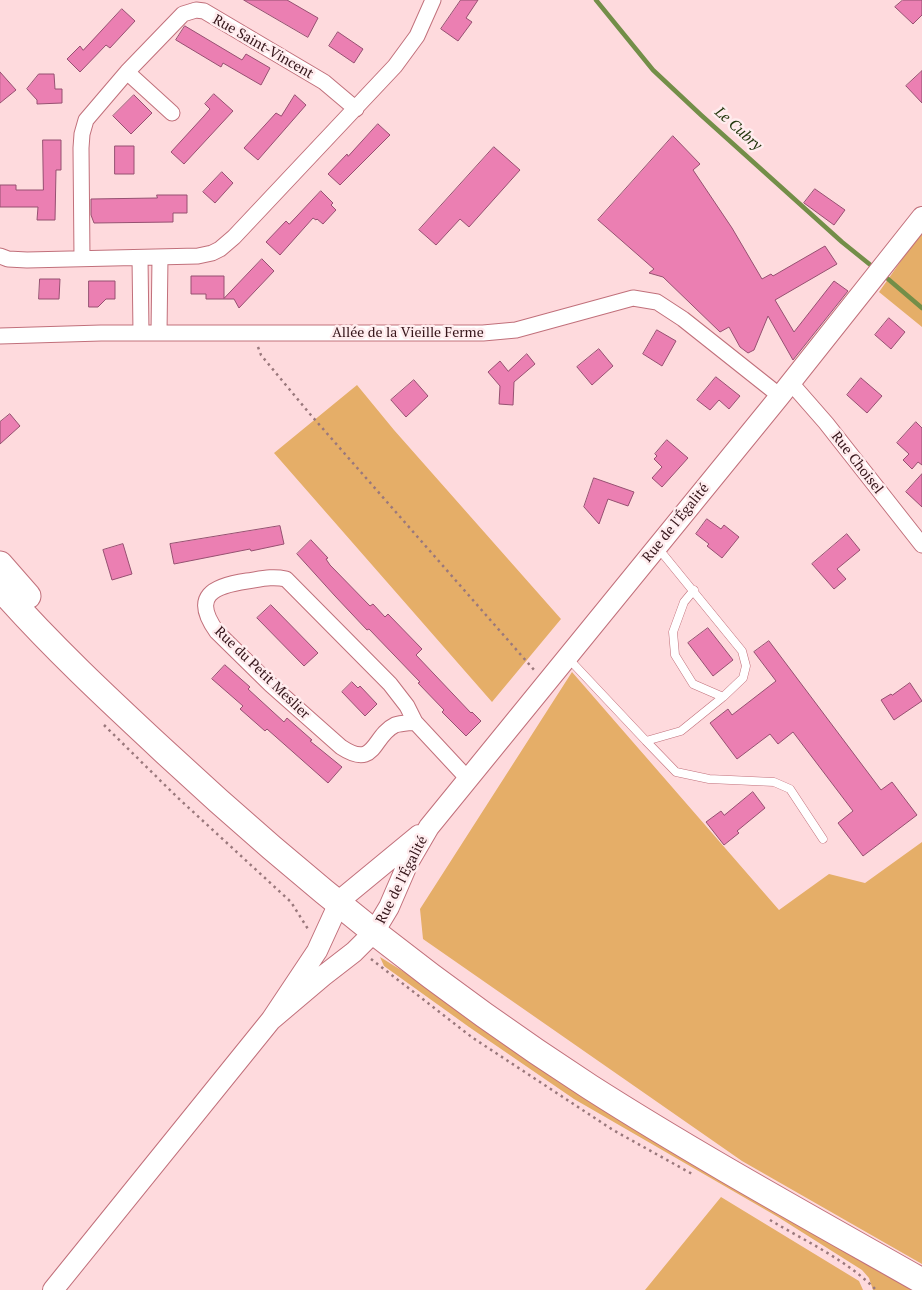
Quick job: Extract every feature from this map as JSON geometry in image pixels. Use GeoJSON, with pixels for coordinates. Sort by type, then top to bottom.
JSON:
{"type":"FeatureCollection","features":[{"type":"Feature","properties":{"kind":"main road"},"geometry":{"type":"LineString","coordinates":[[0,564],[202,786]]}},
{"type":"Feature","properties":{"kind":"main road"},"geometry":{"type":"LineString","coordinates":[[0,588],[90,682],[202,786],[339,903],[423,971],[590,1086],[707,1158],[922,1281]]}},
{"type":"Feature","properties":{"kind":"street"},"geometry":{"type":"LineString","coordinates":[[0,256],[8,259],[27,260],[160,258],[206,255],[220,248],[234,237],[395,66],[416,36],[433,0]]}},
{"type":"Feature","properties":{"kind":"street","name":"Rue Saint-Vincent"},"geometry":{"type":"LineString","coordinates":[[82,258],[82,134],[86,120],[127,72],[183,14],[196,10],[204,11],[324,82],[356,109]]}},
{"type":"Feature","properties":{"kind":"street"},"geometry":{"type":"LineString","coordinates":[[127,72],[172,113]]}},
{"type":"Feature","properties":{"kind":"street","name":"Rue de l'Égalité"},"geometry":{"type":"LineString","coordinates":[[271,1020],[354,952],[374,932],[389,907],[408,863],[429,827],[785,390],[922,217]]}},
{"type":"Feature","properties":{"kind":"street"},"geometry":{"type":"LineString","coordinates":[[140,258],[141,334]]}},
{"type":"Feature","properties":{"kind":"street"},"geometry":{"type":"LineString","coordinates":[[160,258],[160,333]]}},
{"type":"Feature","properties":{"kind":"street","name":"Allée de la Vieille Ferme"},"geometry":{"type":"LineString","coordinates":[[0,336],[160,333],[483,333],[516,330],[633,298],[657,302],[785,390]]}},
{"type":"Feature","properties":{"kind":"street","name":"Rue Choisel"},"geometry":{"type":"LineString","coordinates":[[785,390],[826,423],[922,545]]}},
{"type":"Feature","properties":{"kind":"street","name":"Rue du Petit Meslier"},"geometry":{"type":"LineString","coordinates":[[415,722],[395,726],[388,730],[374,748],[366,753],[359,755],[351,754],[271,685],[217,632],[210,623],[206,611],[210,593],[216,588],[229,584],[275,576],[286,579],[390,684],[407,706],[415,722],[468,779]]}},
{"type":"Feature","properties":{"kind":"street","name":"Rue de l'Égalité"},"geometry":{"type":"LineString","coordinates":[[339,903],[429,827]]}},
{"type":"Feature","properties":{"kind":"street"},"geometry":{"type":"LineString","coordinates":[[53,1290],[271,1020],[313,958],[339,903]]}},
{"type":"Feature","properties":{"kind":"lane"},"geometry":{"type":"LineString","coordinates":[[646,740],[680,731],[723,697],[743,678],[746,666],[742,651],[657,546]]}},
{"type":"Feature","properties":{"kind":"lane"},"geometry":{"type":"LineString","coordinates":[[694,590],[684,602],[673,632],[675,655],[693,684],[723,697]]}},
{"type":"Feature","properties":{"kind":"lane"},"geometry":{"type":"LineString","coordinates":[[568,657],[676,772],[709,779],[774,782],[790,789],[822,838]]}},
{"type":"Feature","properties":{"kind":"path"},"geometry":{"type":"LineString","coordinates":[[252,333],[261,355],[310,414],[546,684]]}},
{"type":"Feature","properties":{"kind":"path"},"geometry":{"type":"LineString","coordinates":[[101,721],[178,797],[291,902],[310,933],[313,958]]}},
{"type":"Feature","properties":{"kind":"shaded area"},"geometry":{"type":"Polygon","coordinates":[[[922,231],[922,327],[879,292],[922,231]]]}},
{"type":"Feature","properties":{"kind":"shaded area"},"geometry":{"type":"Polygon","coordinates":[[[357,385],[394,430],[561,619],[492,702],[274,453],[357,385]]]}},
{"type":"Feature","properties":{"kind":"shaded area"},"geometry":{"type":"Polygon","coordinates":[[[572,672],[779,910],[829,874],[865,883],[922,842],[922,1264],[742,1161],[423,939],[420,909],[572,672]]]}},
{"type":"Feature","properties":{"kind":"shaded area"},"geometry":{"type":"Polygon","coordinates":[[[380,957],[913,1290],[873,1290],[869,1278],[862,1270],[778,1217],[574,1099],[384,966],[380,957]]]}},
{"type":"Feature","properties":{"kind":"shaded area"},"geometry":{"type":"Polygon","coordinates":[[[721,1197],[859,1281],[863,1290],[645,1290],[721,1197]]]}},
{"type":"Feature","properties":{"kind":"building"},"geometry":{"type":"Polygon","coordinates":[[[244,0],[287,0],[318,18],[308,37],[244,0]]]}},
{"type":"Feature","properties":{"kind":"building"},"geometry":{"type":"Polygon","coordinates":[[[461,0],[478,0],[466,18],[472,22],[458,41],[441,29],[461,0]]]}},
{"type":"Feature","properties":{"kind":"building"},"geometry":{"type":"Polygon","coordinates":[[[903,0],[922,0],[922,15],[913,24],[895,7],[903,0]]]}},
{"type":"Feature","properties":{"kind":"building"},"geometry":{"type":"Polygon","coordinates":[[[122,9],[135,21],[110,48],[106,45],[80,72],[67,59],[80,46],[83,50],[122,9]]]}},
{"type":"Feature","properties":{"kind":"building"},"geometry":{"type":"Polygon","coordinates":[[[185,26],[242,60],[246,54],[270,68],[261,85],[223,63],[221,67],[176,40],[185,26]]]}},
{"type":"Feature","properties":{"kind":"building"},"geometry":{"type":"Polygon","coordinates":[[[338,32],[363,49],[354,63],[329,46],[338,32]]]}},
{"type":"Feature","properties":{"kind":"building"},"geometry":{"type":"Polygon","coordinates":[[[922,71],[922,103],[906,86],[922,71]]]}},
{"type":"Feature","properties":{"kind":"building"},"geometry":{"type":"Polygon","coordinates":[[[0,72],[16,90],[0,103],[0,72]]]}},
{"type":"Feature","properties":{"kind":"building"},"geometry":{"type":"Polygon","coordinates":[[[39,74],[54,74],[55,89],[62,89],[62,103],[37,104],[37,100],[27,89],[39,74]]]}},
{"type":"Feature","properties":{"kind":"building"},"geometry":{"type":"Polygon","coordinates":[[[214,94],[233,111],[184,164],[171,152],[210,109],[205,104],[214,94]]]}},
{"type":"Feature","properties":{"kind":"building"},"geometry":{"type":"Polygon","coordinates":[[[134,95],[152,113],[131,134],[113,116],[134,95]]]}},
{"type":"Feature","properties":{"kind":"building"},"geometry":{"type":"Polygon","coordinates":[[[295,95],[306,105],[258,160],[244,148],[276,113],[281,116],[295,95]]]}},
{"type":"Feature","properties":{"kind":"building"},"geometry":{"type":"Polygon","coordinates":[[[378,124],[390,135],[340,185],[328,174],[378,124]]]}},
{"type":"Feature","properties":{"kind":"building"},"geometry":{"type":"Polygon","coordinates":[[[673,136],[700,164],[693,170],[732,228],[762,279],[771,274],[773,276],[825,246],[837,264],[775,300],[794,332],[834,281],[848,291],[793,360],[768,316],[754,350],[748,353],[740,347],[729,327],[720,332],[663,277],[649,273],[654,269],[598,220],[673,136]]]}},
{"type":"Feature","properties":{"kind":"building"},"geometry":{"type":"Polygon","coordinates":[[[43,140],[61,140],[61,170],[56,170],[55,220],[37,220],[38,207],[0,207],[0,185],[16,185],[16,190],[43,190],[43,140]]]}},
{"type":"Feature","properties":{"kind":"building"},"geometry":{"type":"Polygon","coordinates":[[[115,146],[134,146],[134,174],[115,174],[115,146]]]}},
{"type":"Feature","properties":{"kind":"building"},"geometry":{"type":"Polygon","coordinates":[[[494,147],[520,170],[469,227],[460,219],[436,245],[419,230],[494,147]]]}},
{"type":"Feature","properties":{"kind":"building"},"geometry":{"type":"Polygon","coordinates":[[[222,172],[233,183],[215,203],[203,192],[222,172]]]}},
{"type":"Feature","properties":{"kind":"building"},"geometry":{"type":"Polygon","coordinates":[[[815,189],[845,210],[834,225],[804,203],[815,189]]]}},
{"type":"Feature","properties":{"kind":"building"},"geometry":{"type":"Polygon","coordinates":[[[321,191],[333,203],[331,205],[336,210],[323,224],[313,218],[280,255],[266,242],[286,221],[289,224],[321,191]]]}},
{"type":"Feature","properties":{"kind":"building"},"geometry":{"type":"Polygon","coordinates":[[[157,195],[187,195],[187,213],[173,213],[173,222],[94,223],[91,215],[91,199],[157,198],[157,195]]]}},
{"type":"Feature","properties":{"kind":"building"},"geometry":{"type":"Polygon","coordinates":[[[262,259],[274,271],[239,308],[234,299],[206,299],[206,294],[191,294],[191,276],[224,276],[224,298],[262,259]]]}},
{"type":"Feature","properties":{"kind":"building"},"geometry":{"type":"Polygon","coordinates":[[[40,279],[60,279],[59,299],[39,299],[40,279]]]}},
{"type":"Feature","properties":{"kind":"building"},"geometry":{"type":"Polygon","coordinates":[[[89,281],[115,281],[115,299],[106,299],[98,307],[89,307],[89,281]]]}},
{"type":"Feature","properties":{"kind":"building"},"geometry":{"type":"Polygon","coordinates":[[[889,318],[905,332],[891,349],[875,335],[889,318]]]}},
{"type":"Feature","properties":{"kind":"building"},"geometry":{"type":"Polygon","coordinates":[[[657,330],[676,341],[662,366],[643,354],[657,330]]]}},
{"type":"Feature","properties":{"kind":"building"},"geometry":{"type":"Polygon","coordinates":[[[599,349],[613,366],[592,385],[577,367],[599,349]]]}},
{"type":"Feature","properties":{"kind":"building"},"geometry":{"type":"Polygon","coordinates":[[[527,354],[535,364],[514,382],[513,405],[499,404],[500,386],[488,372],[500,361],[508,371],[527,354]]]}},
{"type":"Feature","properties":{"kind":"building"},"geometry":{"type":"Polygon","coordinates":[[[716,377],[740,396],[729,409],[719,400],[710,410],[697,400],[716,377]]]}},
{"type":"Feature","properties":{"kind":"building"},"geometry":{"type":"Polygon","coordinates":[[[861,378],[882,396],[867,413],[847,395],[861,378]]]}},
{"type":"Feature","properties":{"kind":"building"},"geometry":{"type":"Polygon","coordinates":[[[414,380],[428,396],[406,417],[391,400],[414,380]]]}},
{"type":"Feature","properties":{"kind":"building"},"geometry":{"type":"Polygon","coordinates":[[[10,414],[20,426],[0,444],[0,422],[10,414]]]}},
{"type":"Feature","properties":{"kind":"building"},"geometry":{"type":"Polygon","coordinates":[[[916,422],[922,428],[922,465],[918,462],[912,469],[903,460],[909,454],[897,443],[916,422]]]}},
{"type":"Feature","properties":{"kind":"building"},"geometry":{"type":"Polygon","coordinates":[[[667,440],[688,458],[662,487],[652,478],[662,467],[654,459],[657,456],[655,454],[667,440]]]}},
{"type":"Feature","properties":{"kind":"building"},"geometry":{"type":"Polygon","coordinates":[[[922,474],[922,507],[906,492],[922,474]]]}},
{"type":"Feature","properties":{"kind":"building"},"geometry":{"type":"Polygon","coordinates":[[[594,478],[634,492],[628,506],[608,499],[599,524],[584,507],[594,478]]]}},
{"type":"Feature","properties":{"kind":"building"},"geometry":{"type":"Polygon","coordinates":[[[707,519],[721,529],[724,525],[739,537],[722,558],[696,534],[707,519]]]}},
{"type":"Feature","properties":{"kind":"building"},"geometry":{"type":"Polygon","coordinates":[[[280,526],[284,544],[174,564],[170,544],[280,526]]]}},
{"type":"Feature","properties":{"kind":"building"},"geometry":{"type":"Polygon","coordinates":[[[847,534],[860,550],[837,569],[846,579],[834,589],[812,564],[847,534]]]}},
{"type":"Feature","properties":{"kind":"building"},"geometry":{"type":"Polygon","coordinates":[[[311,540],[328,558],[326,559],[330,565],[370,606],[373,604],[385,617],[388,614],[422,649],[416,655],[471,713],[481,721],[466,736],[442,712],[444,710],[418,683],[420,682],[369,629],[367,630],[297,554],[311,540]]]}},
{"type":"Feature","properties":{"kind":"building"},"geometry":{"type":"Polygon","coordinates":[[[123,544],[132,574],[112,580],[103,550],[123,544]]]}},
{"type":"Feature","properties":{"kind":"building"},"geometry":{"type":"Polygon","coordinates":[[[271,605],[318,653],[304,666],[257,618],[271,605]]]}},
{"type":"Feature","properties":{"kind":"building"},"geometry":{"type":"Polygon","coordinates":[[[708,628],[733,660],[713,676],[688,643],[708,628]]]}},
{"type":"Feature","properties":{"kind":"building"},"geometry":{"type":"Polygon","coordinates":[[[769,641],[881,790],[892,782],[917,815],[863,856],[838,823],[853,811],[793,732],[778,744],[770,734],[737,759],[710,723],[728,709],[732,715],[776,681],[754,652],[769,641]]]}},
{"type":"Feature","properties":{"kind":"building"},"geometry":{"type":"Polygon","coordinates":[[[225,665],[250,687],[248,689],[284,722],[287,718],[312,740],[310,741],[342,767],[328,783],[267,729],[265,731],[240,709],[243,706],[212,679],[225,665]]]}},
{"type":"Feature","properties":{"kind":"building"},"geometry":{"type":"Polygon","coordinates":[[[352,682],[358,688],[360,686],[377,704],[365,716],[342,692],[352,682]]]}},
{"type":"Feature","properties":{"kind":"building"},"geometry":{"type":"Polygon","coordinates":[[[910,683],[922,701],[894,720],[881,700],[910,683]]]}},
{"type":"Feature","properties":{"kind":"building"},"geometry":{"type":"Polygon","coordinates":[[[753,792],[765,808],[737,831],[739,833],[724,845],[706,822],[721,811],[724,815],[753,792]]]}},
{"type":"Feature","properties":{"kind":"waterway","name":"Le Cubry"},"geometry":{"type":"LineString","coordinates":[[596,0],[653,70],[842,242],[873,267]]}},
{"type":"Feature","properties":{"kind":"waterway","name":"Le Cubry"},"geometry":{"type":"LineString","coordinates":[[888,279],[922,308]]}}]}
